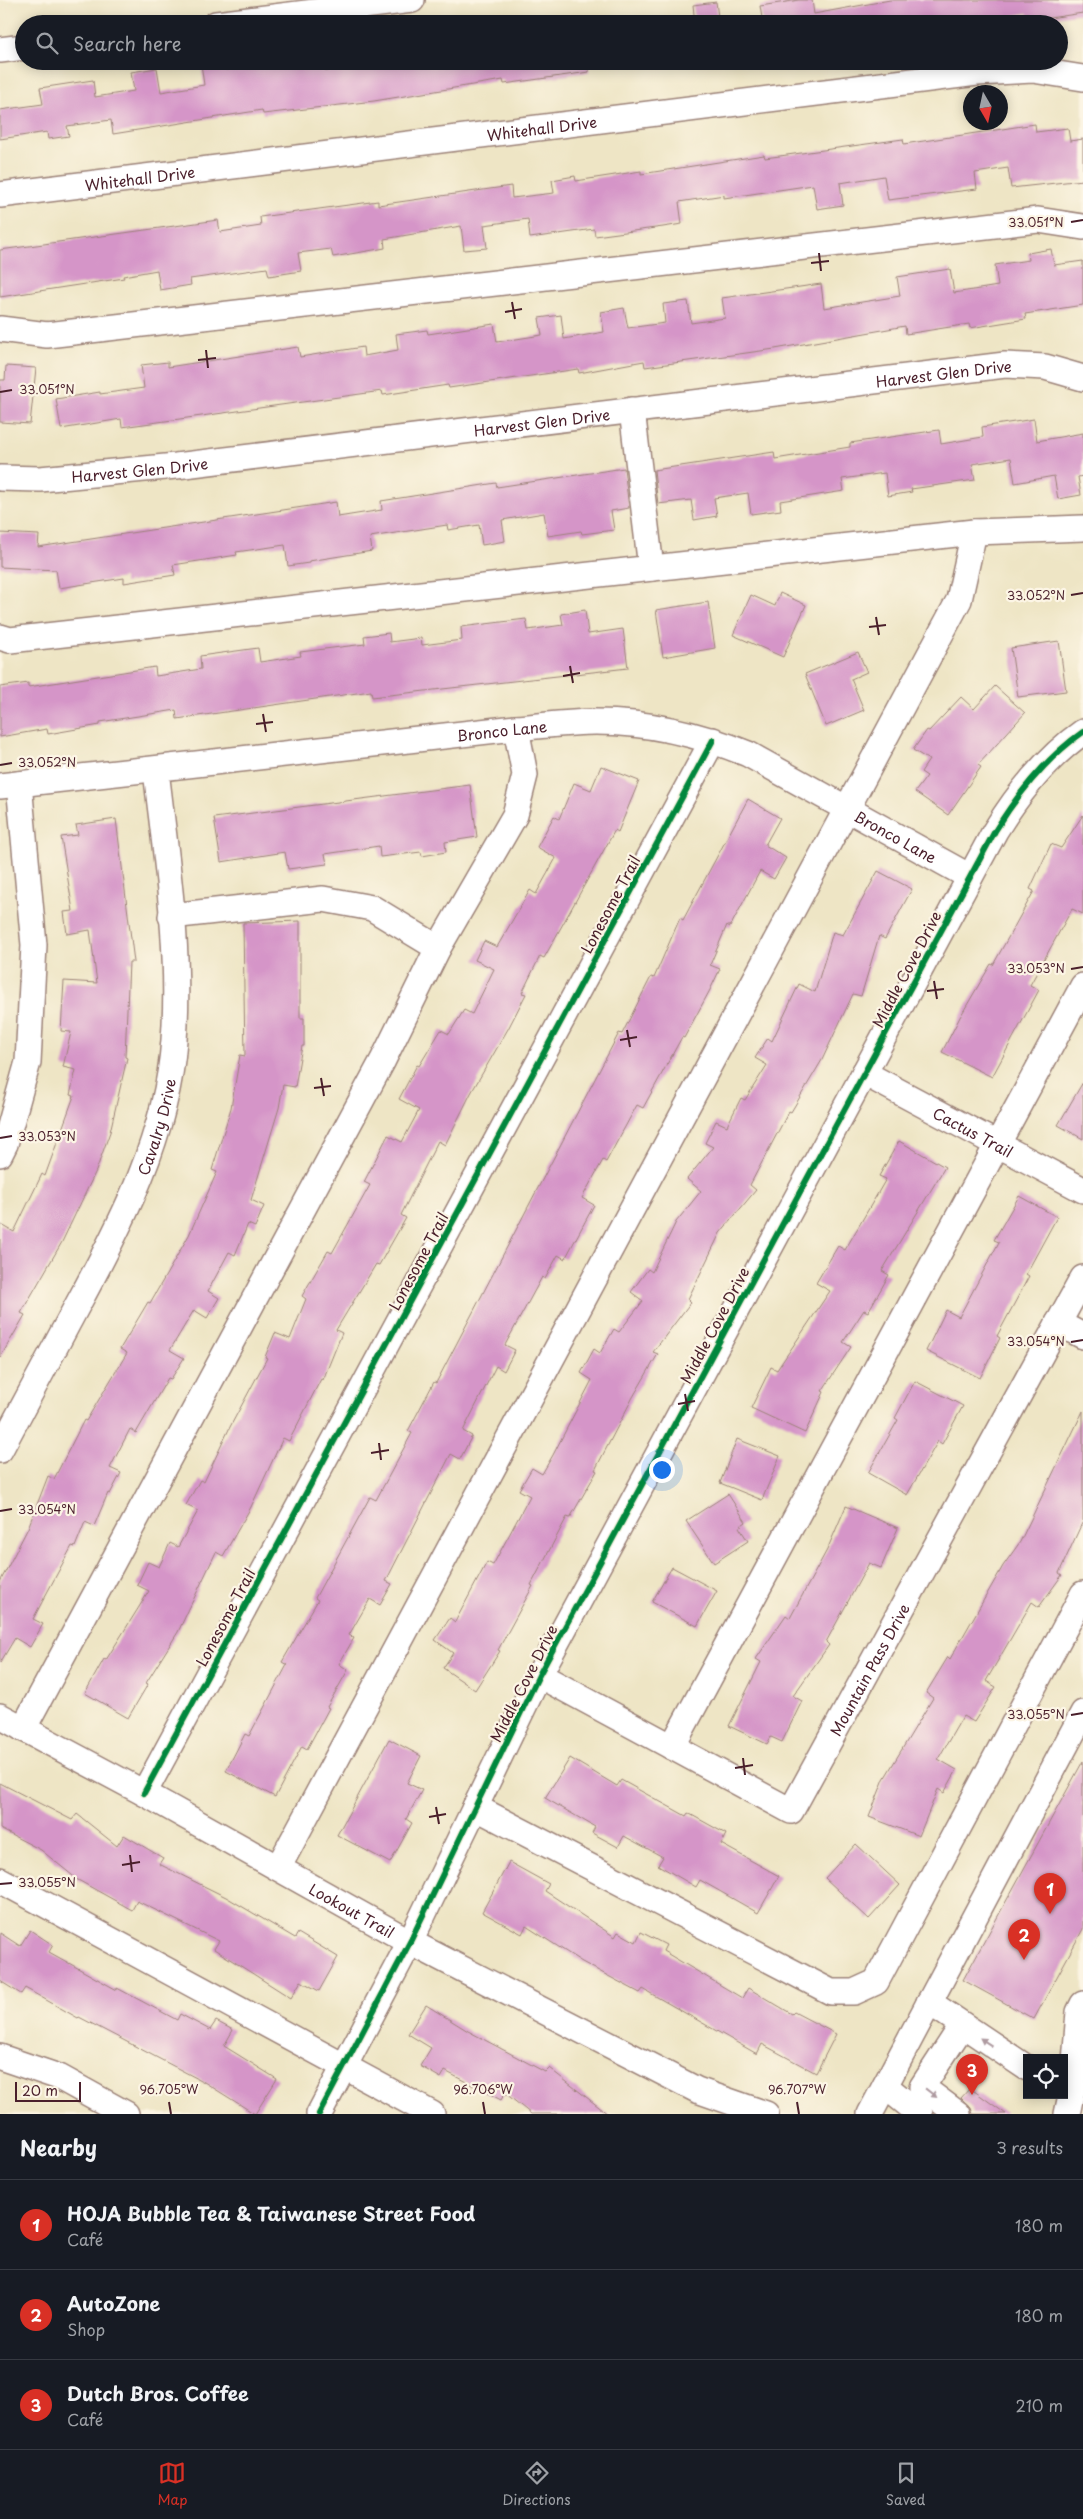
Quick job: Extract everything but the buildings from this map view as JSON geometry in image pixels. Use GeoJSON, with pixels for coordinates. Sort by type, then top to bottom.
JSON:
{"type":"FeatureCollection","features":[{"type":"Feature","properties":{"kind":"street"},"geometry":{"type":"LineString","coordinates":[[290,15],[412,0]]}},
{"type":"Feature","properties":{"kind":"street"},"geometry":{"type":"LineString","coordinates":[[0,50],[15,48]]}},
{"type":"Feature","properties":{"kind":"street","name":"Whitehall Drive"},"geometry":{"type":"LineString","coordinates":[[0,195],[977,72],[1033,70],[1083,78]]}},
{"type":"Feature","properties":{"kind":"street"},"geometry":{"type":"LineString","coordinates":[[0,329],[47,336],[1038,220],[1083,227]]}},
{"type":"Feature","properties":{"kind":"street","name":"Harvest Glen Drive"},"geometry":{"type":"LineString","coordinates":[[0,478],[40,479],[176,466],[1005,365],[1045,367],[1083,378]]}},
{"type":"Feature","properties":{"kind":"street"},"geometry":{"type":"LineString","coordinates":[[632,410],[651,568]]}},
{"type":"Feature","properties":{"kind":"street"},"geometry":{"type":"LineString","coordinates":[[0,637],[10,640],[974,532],[1083,528]]}},
{"type":"Feature","properties":{"kind":"street"},"geometry":{"type":"LineString","coordinates":[[278,1868],[959,600],[974,532]]}},
{"type":"Feature","properties":{"kind":"street","name":"Bronco Lane"},"geometry":{"type":"LineString","coordinates":[[9,785],[156,770],[516,728],[595,722],[658,726],[713,740],[748,754],[970,877]]}},
{"type":"Feature","properties":{"kind":"street"},"geometry":{"type":"LineString","coordinates":[[23,1728],[379,1069],[438,948],[516,815],[525,775],[516,728]]}},
{"type":"Feature","properties":{"kind":"street","name":"Middle Cove Drive"},"geometry":{"type":"LineString","coordinates":[[318,2114],[410,1942],[539,1675],[970,877],[1018,794],[1060,748],[1083,732]]}},
{"type":"Feature","properties":{"kind":"street","name":"Lonesome Trail"},"geometry":{"type":"LineString","coordinates":[[144,1793],[713,740]]}},
{"type":"Feature","properties":{"kind":"street","name":"Cavalry Drive"},"geometry":{"type":"LineString","coordinates":[[0,1450],[115,1235],[139,1185],[162,1115],[174,1042],[177,968],[156,770]]}},
{"type":"Feature","properties":{"kind":"street"},"geometry":{"type":"LineString","coordinates":[[0,1154],[5,1144],[28,1062],[34,945],[9,785]]}},
{"type":"Feature","properties":{"kind":"street"},"geometry":{"type":"LineString","coordinates":[[171,916],[323,898],[372,908],[438,948]]}},
{"type":"Feature","properties":{"kind":"street"},"geometry":{"type":"LineString","coordinates":[[672,1747],[1083,986]]}},
{"type":"Feature","properties":{"kind":"street","name":"Cactus Trail"},"geometry":{"type":"LineString","coordinates":[[864,1073],[1083,1190]]}},
{"type":"Feature","properties":{"kind":"street","name":"Mountain Pass Drive"},"geometry":{"type":"LineString","coordinates":[[539,1675],[791,1811],[1083,1278]]}},
{"type":"Feature","properties":{"kind":"street"},"geometry":{"type":"LineString","coordinates":[[1058,1323],[1083,1336]]}},
{"type":"Feature","properties":{"kind":"street"},"geometry":{"type":"LineString","coordinates":[[476,1806],[831,1992],[854,1992],[876,1982],[1083,1594]]}},
{"type":"Feature","properties":{"kind":"street"},"geometry":{"type":"LineString","coordinates":[[870,2114],[1083,1712]]}},
{"type":"Feature","properties":{"kind":"street","name":"Lookout Trail"},"geometry":{"type":"LineString","coordinates":[[0,1716],[144,1793],[410,1942],[697,2090],[766,2114]]}},
{"type":"Feature","properties":{"kind":"street"},"geometry":{"type":"LineString","coordinates":[[0,1880],[432,2114]]}},
{"type":"Feature","properties":{"kind":"street"},"geometry":{"type":"LineString","coordinates":[[929,2002],[1023,2065]]}},
{"type":"Feature","properties":{"kind":"street"},"geometry":{"type":"LineString","coordinates":[[1071,2102],[1080,2030],[1079,2012],[1083,2004]]}},
{"type":"Feature","properties":{"kind":"street"},"geometry":{"type":"LineString","coordinates":[[958,2114],[922,2086],[962,2026]]}},
{"type":"Feature","properties":{"kind":"street"},"geometry":{"type":"LineString","coordinates":[[0,2057],[59,2077],[126,2114]]}},
{"type":"Feature","properties":{"kind":"street"},"geometry":{"type":"LineString","coordinates":[[885,2086],[920,2114]]}},
{"type":"Feature","properties":{"kind":"cycle path"},"geometry":{"type":"LineString","coordinates":[[319,2114],[410,1942],[539,1675],[995,831],[1024,789],[1045,764],[1083,732]]}},
{"type":"Feature","properties":{"kind":"cycle path"},"geometry":{"type":"LineString","coordinates":[[144,1793],[713,740]]}},
{"type":"Feature","properties":{"kind":"place","name":"HOJA Bubble Tea & Taiwanese Street Food"},"geometry":{"type":"Point","coordinates":[1050,1914]}},
{"type":"Feature","properties":{"kind":"place","name":"AutoZone"},"geometry":{"type":"Point","coordinates":[1024,1960]}},
{"type":"Feature","properties":{"kind":"place","name":"Dutch Bros. Coffee"},"geometry":{"type":"Point","coordinates":[972,2095]}}]}
